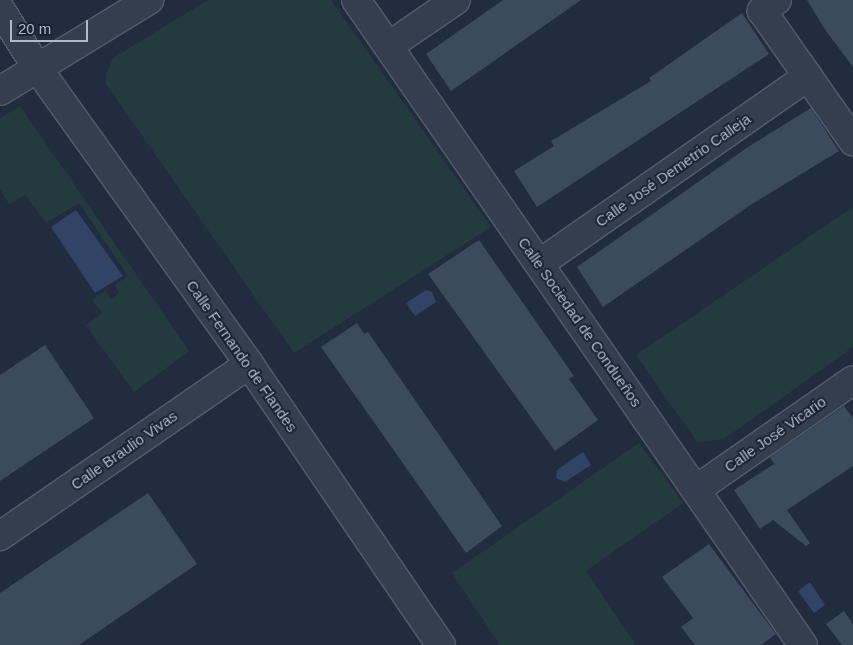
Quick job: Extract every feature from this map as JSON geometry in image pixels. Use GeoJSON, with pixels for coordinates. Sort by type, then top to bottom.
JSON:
{"type":"FeatureCollection","features":[{"type":"Feature","properties":{"kind":"street"},"geometry":{"type":"LineString","coordinates":[[0,91],[150,0]]}},
{"type":"Feature","properties":{"kind":"street","name":"Calle Sociedad de Condueños"},"geometry":{"type":"LineString","coordinates":[[356,0],[803,645]]}},
{"type":"Feature","properties":{"kind":"street"},"geometry":{"type":"LineString","coordinates":[[389,46],[456,0]]}},
{"type":"Feature","properties":{"kind":"street"},"geometry":{"type":"LineString","coordinates":[[777,0],[762,10],[853,141]]}},
{"type":"Feature","properties":{"kind":"street","name":"Calle Fernando de Flandes"},"geometry":{"type":"LineString","coordinates":[[0,9],[38,69],[249,364],[442,645]]}},
{"type":"Feature","properties":{"kind":"street","name":"Calle José Demetrio Calleja"},"geometry":{"type":"LineString","coordinates":[[539,264],[808,76]]}},
{"type":"Feature","properties":{"kind":"street","name":"Calle Braulio Vivas"},"geometry":{"type":"LineString","coordinates":[[0,536],[249,364]]}},
{"type":"Feature","properties":{"kind":"street","name":"Calle José Vicario"},"geometry":{"type":"LineString","coordinates":[[696,489],[853,380]]}},
{"type":"Feature","properties":{"kind":"green space"},"geometry":{"type":"Polygon","coordinates":[[[208,0],[331,0],[491,227],[294,353],[106,84],[106,74],[113,58],[208,0]]]}},
{"type":"Feature","properties":{"kind":"green space"},"geometry":{"type":"Polygon","coordinates":[[[20,106],[189,351],[134,392],[86,325],[102,313],[92,300],[105,291],[111,299],[119,293],[115,285],[128,276],[79,203],[46,223],[25,195],[9,204],[0,189],[0,118],[20,106]]]}},
{"type":"Feature","properties":{"kind":"green space"},"geometry":{"type":"Polygon","coordinates":[[[853,207],[853,347],[724,439],[697,442],[636,355],[853,207]]]}},
{"type":"Feature","properties":{"kind":"green space"},"geometry":{"type":"Polygon","coordinates":[[[639,443],[683,503],[586,571],[636,645],[500,645],[452,573],[639,443]]]}},
{"type":"Feature","properties":{"kind":"water"},"geometry":{"type":"Polygon","coordinates":[[[76,210],[123,276],[95,293],[51,227],[76,210]]]}},
{"type":"Feature","properties":{"kind":"water"},"geometry":{"type":"Polygon","coordinates":[[[426,290],[432,292],[436,302],[415,316],[406,303],[426,290]]]}},
{"type":"Feature","properties":{"kind":"water"},"geometry":{"type":"Polygon","coordinates":[[[583,452],[591,465],[565,482],[556,478],[557,470],[583,452]]]}},
{"type":"Feature","properties":{"kind":"water"},"geometry":{"type":"Polygon","coordinates":[[[810,582],[825,605],[814,613],[798,591],[810,582]]]}},
{"type":"Feature","properties":{"kind":"building"},"geometry":{"type":"Polygon","coordinates":[[[503,0],[581,0],[451,91],[426,54],[503,0]]]}},
{"type":"Feature","properties":{"kind":"building"},"geometry":{"type":"Polygon","coordinates":[[[807,0],[853,0],[853,67],[826,31],[807,0]]]}},
{"type":"Feature","properties":{"kind":"building"},"geometry":{"type":"Polygon","coordinates":[[[742,13],[769,54],[537,207],[514,171],[554,146],[551,141],[651,81],[649,78],[742,13]]]}},
{"type":"Feature","properties":{"kind":"building"},"geometry":{"type":"Polygon","coordinates":[[[811,108],[839,151],[752,204],[603,307],[577,267],[748,147],[811,108]]]}},
{"type":"Feature","properties":{"kind":"building"},"geometry":{"type":"Polygon","coordinates":[[[479,240],[574,376],[569,379],[598,420],[555,451],[428,274],[479,240]]]}},
{"type":"Feature","properties":{"kind":"building"},"geometry":{"type":"Polygon","coordinates":[[[357,323],[364,334],[368,332],[502,526],[466,553],[321,347],[357,323]]]}},
{"type":"Feature","properties":{"kind":"building"},"geometry":{"type":"Polygon","coordinates":[[[45,345],[94,418],[0,481],[0,375],[45,345]]]}},
{"type":"Feature","properties":{"kind":"building"},"geometry":{"type":"Polygon","coordinates":[[[844,406],[853,418],[853,466],[787,510],[810,543],[806,546],[773,520],[760,529],[734,490],[774,464],[770,457],[844,406]]]}},
{"type":"Feature","properties":{"kind":"building"},"geometry":{"type":"Polygon","coordinates":[[[148,493],[197,564],[79,645],[0,645],[0,593],[148,493]]]}},
{"type":"Feature","properties":{"kind":"building"},"geometry":{"type":"Polygon","coordinates":[[[709,544],[776,634],[761,645],[695,645],[681,627],[693,618],[662,577],[709,544]]]}},
{"type":"Feature","properties":{"kind":"building"},"geometry":{"type":"Polygon","coordinates":[[[844,611],[853,624],[853,645],[842,645],[826,624],[844,611]]]}}]}
